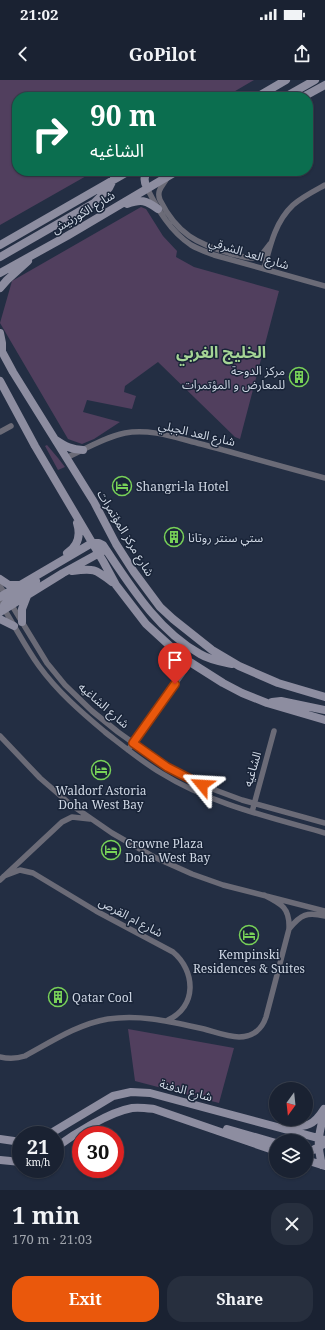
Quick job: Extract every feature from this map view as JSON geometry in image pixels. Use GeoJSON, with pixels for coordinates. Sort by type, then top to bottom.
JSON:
{"type":"FeatureCollection","features":[{"type":"Feature","properties":{"kind":"street"},"geometry":{"type":"LineString","coordinates":[[266,92],[286,80]]}},
{"type":"Feature","properties":{"kind":"street"},"geometry":{"type":"LineString","coordinates":[[294,92],[315,80]]}},
{"type":"Feature","properties":{"kind":"street"},"geometry":{"type":"LineString","coordinates":[[311,92],[325,84]]}},
{"type":"Feature","properties":{"kind":"street","name":"شارع الكورنيش"},"geometry":{"type":"LineString","coordinates":[[0,245],[13,239],[120,176]]}},
{"type":"Feature","properties":{"kind":"street"},"geometry":{"type":"LineString","coordinates":[[145,176],[144,180],[147,188]]}},
{"type":"Feature","properties":{"kind":"street","name":"شارع الكورنيش"},"geometry":{"type":"LineString","coordinates":[[0,273],[32,256],[168,176]]}},
{"type":"Feature","properties":{"kind":"street","name":"شارع العد الشرقي"},"geometry":{"type":"LineString","coordinates":[[168,176],[159,191],[158,196],[171,219],[188,236],[211,248],[249,258],[260,257],[270,244]]}},
{"type":"Feature","properties":{"kind":"street"},"geometry":{"type":"LineString","coordinates":[[0,256],[90,206],[103,195],[114,179]]}},
{"type":"Feature","properties":{"kind":"street"},"geometry":{"type":"LineString","coordinates":[[264,269],[274,232],[289,210],[298,201],[325,185]]}},
{"type":"Feature","properties":{"kind":"street","name":"شارع العد الشرقي"},"geometry":{"type":"LineString","coordinates":[[147,188],[158,209],[174,231],[196,248],[214,256],[325,286]]}},
{"type":"Feature","properties":{"kind":"street"},"geometry":{"type":"LineString","coordinates":[[111,209],[140,200],[148,202],[158,209]]}},
{"type":"Feature","properties":{"kind":"street"},"geometry":{"type":"LineString","coordinates":[[0,241],[13,239]]}},
{"type":"Feature","properties":{"kind":"street"},"geometry":{"type":"LineString","coordinates":[[0,288],[32,256]]}},
{"type":"Feature","properties":{"kind":"street"},"geometry":{"type":"LineString","coordinates":[[0,333],[2,343],[1,350]]}},
{"type":"Feature","properties":{"kind":"street","name":"شارع مركز المؤتمرات"},"geometry":{"type":"LineString","coordinates":[[1,350],[13,372],[94,502],[116,544],[134,572],[160,607],[202,643],[239,666],[278,683],[325,697]]}},
{"type":"Feature","properties":{"kind":"street"},"geometry":{"type":"LineString","coordinates":[[0,381],[74,514],[116,585],[146,624],[190,663],[242,693],[267,703],[325,720]]}},
{"type":"Feature","properties":{"kind":"street"},"geometry":{"type":"LineString","coordinates":[[0,432],[11,426]]}},
{"type":"Feature","properties":{"kind":"street","name":"شارع العد الجبلي"},"geometry":{"type":"LineString","coordinates":[[66,458],[124,433],[152,433],[246,456],[325,478]]}},
{"type":"Feature","properties":{"kind":"street"},"geometry":{"type":"LineString","coordinates":[[54,438],[68,447],[83,450]]}},
{"type":"Feature","properties":{"kind":"street"},"geometry":{"type":"LineString","coordinates":[[61,561],[63,556],[74,548],[79,539],[79,530],[74,514]]}},
{"type":"Feature","properties":{"kind":"street"},"geometry":{"type":"LineString","coordinates":[[3,603],[20,585],[43,571],[92,543],[101,544],[144,604],[169,631],[201,655],[239,666]]}},
{"type":"Feature","properties":{"kind":"street"},"geometry":{"type":"LineString","coordinates":[[3,603],[27,596],[63,573],[116,544]]}},
{"type":"Feature","properties":{"kind":"street"},"geometry":{"type":"LineString","coordinates":[[63,573],[83,569],[93,570],[100,572],[116,585]]}},
{"type":"Feature","properties":{"kind":"street"},"geometry":{"type":"LineString","coordinates":[[3,603],[39,579],[43,571]]}},
{"type":"Feature","properties":{"kind":"street"},"geometry":{"type":"LineString","coordinates":[[0,580],[9,585],[20,585]]}},
{"type":"Feature","properties":{"kind":"street","name":"شارع الشاغيه"},"geometry":{"type":"LineString","coordinates":[[0,586],[3,603],[14,626],[39,666],[58,690],[86,716],[128,750],[161,774],[198,793],[238,809],[325,833]]}},
{"type":"Feature","properties":{"kind":"street"},"geometry":{"type":"LineString","coordinates":[[22,622],[22,609],[27,596]]}},
{"type":"Feature","properties":{"kind":"street","name":"شارع الشاغيه"},"geometry":{"type":"LineString","coordinates":[[3,603],[22,622],[47,663],[65,686],[92,711],[167,767],[202,785],[242,800],[325,823]]}},
{"type":"Feature","properties":{"kind":"street"},"geometry":{"type":"LineString","coordinates":[[0,619],[14,626]]}},
{"type":"Feature","properties":{"kind":"street"},"geometry":{"type":"LineString","coordinates":[[128,750],[190,663]]}},
{"type":"Feature","properties":{"kind":"street"},"geometry":{"type":"LineString","coordinates":[[267,703],[281,701],[325,710]]}},
{"type":"Feature","properties":{"kind":"street","name":"الشاغيه"},"geometry":{"type":"LineString","coordinates":[[252,812],[274,731]]}},
{"type":"Feature","properties":{"kind":"street"},"geometry":{"type":"LineString","coordinates":[[0,736],[40,778],[70,804],[92,820],[154,857],[192,874],[223,885],[325,911]]}},
{"type":"Feature","properties":{"kind":"street"},"geometry":{"type":"LineString","coordinates":[[198,793],[202,785]]}},
{"type":"Feature","properties":{"kind":"street"},"geometry":{"type":"LineString","coordinates":[[2,878],[62,822],[72,817],[92,820]]}},
{"type":"Feature","properties":{"kind":"street","name":"شارع ام القرص"},"geometry":{"type":"LineString","coordinates":[[2,878],[20,870],[33,873],[96,911],[180,957],[189,975],[190,992],[185,1005],[180,1012],[168,1021]]}},
{"type":"Feature","properties":{"kind":"street"},"geometry":{"type":"LineString","coordinates":[[0,1057],[8,1059],[25,1056],[76,1029],[95,1022],[129,1017],[168,1021],[239,1037],[255,1033],[261,1028],[266,1017],[289,929],[289,921],[285,909],[276,901],[264,895]]}},
{"type":"Feature","properties":{"kind":"street"},"geometry":{"type":"LineString","coordinates":[[289,929],[303,915],[312,914],[325,916]]}},
{"type":"Feature","properties":{"kind":"street","name":"شارع الدفنة"},"geometry":{"type":"LineString","coordinates":[[62,1126],[113,1096],[131,1092],[150,1092],[279,1127],[322,1142]]}},
{"type":"Feature","properties":{"kind":"street"},"geometry":{"type":"LineString","coordinates":[[279,1127],[299,1127],[310,1125],[316,1120],[325,1107]]}},
{"type":"Feature","properties":{"kind":"street"},"geometry":{"type":"LineString","coordinates":[[64,1143],[123,1110],[145,1108],[154,1109],[269,1148]]}},
{"type":"Feature","properties":{"kind":"street"},"geometry":{"type":"LineString","coordinates":[[313,1162],[324,1165],[322,1142],[325,1110]]}},
{"type":"Feature","properties":{"kind":"street"},"geometry":{"type":"LineString","coordinates":[[179,1118],[192,1119],[269,1140]]}},
{"type":"Feature","properties":{"kind":"street"},"geometry":{"type":"LineString","coordinates":[[0,1139],[12,1141]]}},
{"type":"Feature","properties":{"kind":"street"},"geometry":{"type":"LineString","coordinates":[[313,1149],[322,1142]]}},
{"type":"Feature","properties":{"kind":"street"},"geometry":{"type":"LineString","coordinates":[[0,1160],[12,1161]]}},
{"type":"Feature","properties":{"kind":"shaded area"},"geometry":{"type":"Polygon","coordinates":[[[0,80],[254,80],[234,92],[12,92],[12,176],[86,176],[0,225],[0,80]]]}},
{"type":"Feature","properties":{"kind":"shaded area"},"geometry":{"type":"Polygon","coordinates":[[[141,207],[146,209],[163,236],[177,251],[176,257],[194,267],[279,291],[240,439],[235,437],[158,362],[125,386],[124,392],[136,396],[132,409],[87,400],[83,412],[120,422],[94,439],[82,444],[68,439],[0,323],[12,281],[141,207]]]}},
{"type":"Feature","properties":{"kind":"shaded area"},"geometry":{"type":"Polygon","coordinates":[[[47,445],[65,467],[58,470],[45,446],[47,445]]]}},
{"type":"Feature","properties":{"kind":"shaded area"},"geometry":{"type":"Polygon","coordinates":[[[128,1029],[234,1048],[219,1103],[135,1081],[128,1029]]]}},
{"type":"Feature","properties":{"kind":"place","name":"مركز الدوحة للمعارض و المؤتمرات"},"geometry":{"type":"Point","coordinates":[299,377]}},
{"type":"Feature","properties":{"kind":"place","name":"Shangri-la Hotel"},"geometry":{"type":"Point","coordinates":[122,486]}},
{"type":"Feature","properties":{"kind":"place","name":"ستي سنتر روتانا"},"geometry":{"type":"Point","coordinates":[174,537]}},
{"type":"Feature","properties":{"kind":"place","name":"Waldorf Astoria Doha West Bay"},"geometry":{"type":"Point","coordinates":[101,770]}},
{"type":"Feature","properties":{"kind":"place","name":"Crowne Plaza Doha West Bay"},"geometry":{"type":"Point","coordinates":[111,850]}},
{"type":"Feature","properties":{"kind":"place","name":"Kempinski Residences & Suites"},"geometry":{"type":"Point","coordinates":[249,935]}},
{"type":"Feature","properties":{"kind":"place","name":"Qatar Cool"},"geometry":{"type":"Point","coordinates":[58,997]}},
{"type":"Feature","properties":{"kind":"district","name":"الخليج الغربي"},"geometry":{"type":"Point","coordinates":[221,352]}},
{"type":"Feature","properties":{"kind":"route"},"geometry":{"type":"LineString","coordinates":[[175,684],[133,743],[167,767],[202,785]]}}]}
